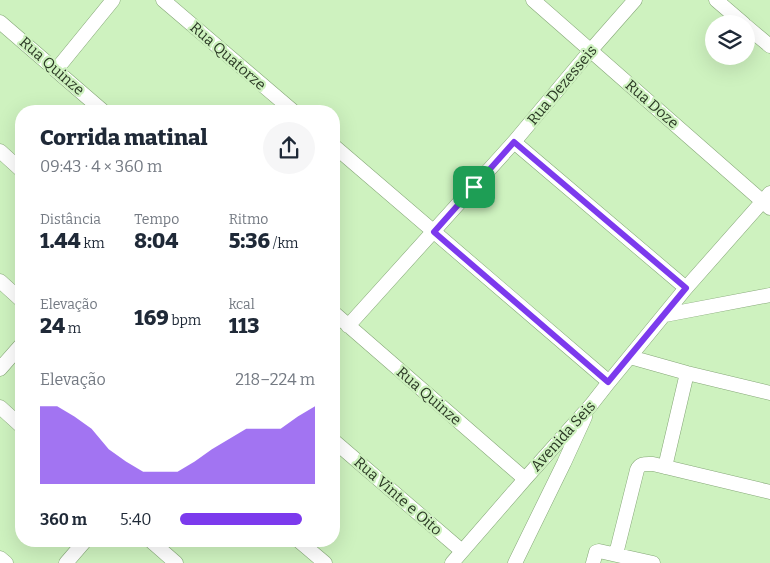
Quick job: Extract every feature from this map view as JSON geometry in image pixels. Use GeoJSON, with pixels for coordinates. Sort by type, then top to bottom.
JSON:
{"type":"FeatureCollection","features":[{"type":"Feature","properties":{"kind":"street"},"geometry":{"type":"LineString","coordinates":[[56,70],[113,0]]}},
{"type":"Feature","properties":{"kind":"street","name":"Rua Quatorze"},"geometry":{"type":"LineString","coordinates":[[163,0],[286,105]]}},
{"type":"Feature","properties":{"kind":"street","name":"Rua Doze"},"geometry":{"type":"LineString","coordinates":[[533,0],[768,201]]}},
{"type":"Feature","properties":{"kind":"street","name":"Rua Dezesseis"},"geometry":{"type":"LineString","coordinates":[[348,326],[514,142],[635,0]]}},
{"type":"Feature","properties":{"kind":"street"},"geometry":{"type":"LineString","coordinates":[[716,0],[733,15]]}},
{"type":"Feature","properties":{"kind":"street","name":"Rua Quinze"},"geometry":{"type":"LineString","coordinates":[[0,22],[96,105]]}},
{"type":"Feature","properties":{"kind":"street"},"geometry":{"type":"LineString","coordinates":[[755,33],[770,46]]}},
{"type":"Feature","properties":{"kind":"street"},"geometry":{"type":"LineString","coordinates":[[514,142],[686,288]]}},
{"type":"Feature","properties":{"kind":"street"},"geometry":{"type":"LineString","coordinates":[[340,151],[608,382]]}},
{"type":"Feature","properties":{"kind":"street"},"geometry":{"type":"LineString","coordinates":[[0,152],[15,165]]}},
{"type":"Feature","properties":{"kind":"street","name":"Avenida Seis"},"geometry":{"type":"LineString","coordinates":[[452,563],[591,405],[686,288],[768,201]]}},
{"type":"Feature","properties":{"kind":"street"},"geometry":{"type":"LineString","coordinates":[[0,282],[15,295]]}},
{"type":"Feature","properties":{"kind":"street"},"geometry":{"type":"LineString","coordinates":[[665,315],[770,296]]}},
{"type":"Feature","properties":{"kind":"street","name":"Rua Quinze"},"geometry":{"type":"LineString","coordinates":[[340,319],[525,479]]}},
{"type":"Feature","properties":{"kind":"street"},"geometry":{"type":"LineString","coordinates":[[0,369],[15,351]]}},
{"type":"Feature","properties":{"kind":"street"},"geometry":{"type":"LineString","coordinates":[[630,357],[770,393]]}},
{"type":"Feature","properties":{"kind":"street"},"geometry":{"type":"LineString","coordinates":[[665,467],[687,373]]}},
{"type":"Feature","properties":{"kind":"street"},"geometry":{"type":"LineString","coordinates":[[515,563],[591,405]]}},
{"type":"Feature","properties":{"kind":"street"},"geometry":{"type":"LineString","coordinates":[[0,407],[15,421]]}},
{"type":"Feature","properties":{"kind":"street","name":"Rua Vinte e Oito"},"geometry":{"type":"LineString","coordinates":[[340,446],[462,552]]}},
{"type":"Feature","properties":{"kind":"street"},"geometry":{"type":"LineString","coordinates":[[616,554],[637,470],[642,464],[653,464],[770,492]]}},
{"type":"Feature","properties":{"kind":"street"},"geometry":{"type":"LineString","coordinates":[[66,563],[80,547]]}},
{"type":"Feature","properties":{"kind":"street"},"geometry":{"type":"LineString","coordinates":[[158,547],[176,563]]}},
{"type":"Feature","properties":{"kind":"street"},"geometry":{"type":"LineString","coordinates":[[307,547],[325,563]]}},
{"type":"Feature","properties":{"kind":"street"},"geometry":{"type":"LineString","coordinates":[[596,557],[616,554],[653,563]]}},
{"type":"Feature","properties":{"kind":"street"},"geometry":{"type":"LineString","coordinates":[[0,558],[6,563]]}},
{"type":"Feature","properties":{"kind":"route"},"geometry":{"type":"LineString","coordinates":[[514,142],[686,288],[608,382],[434,232],[474,187],[514,142]]}}]}
